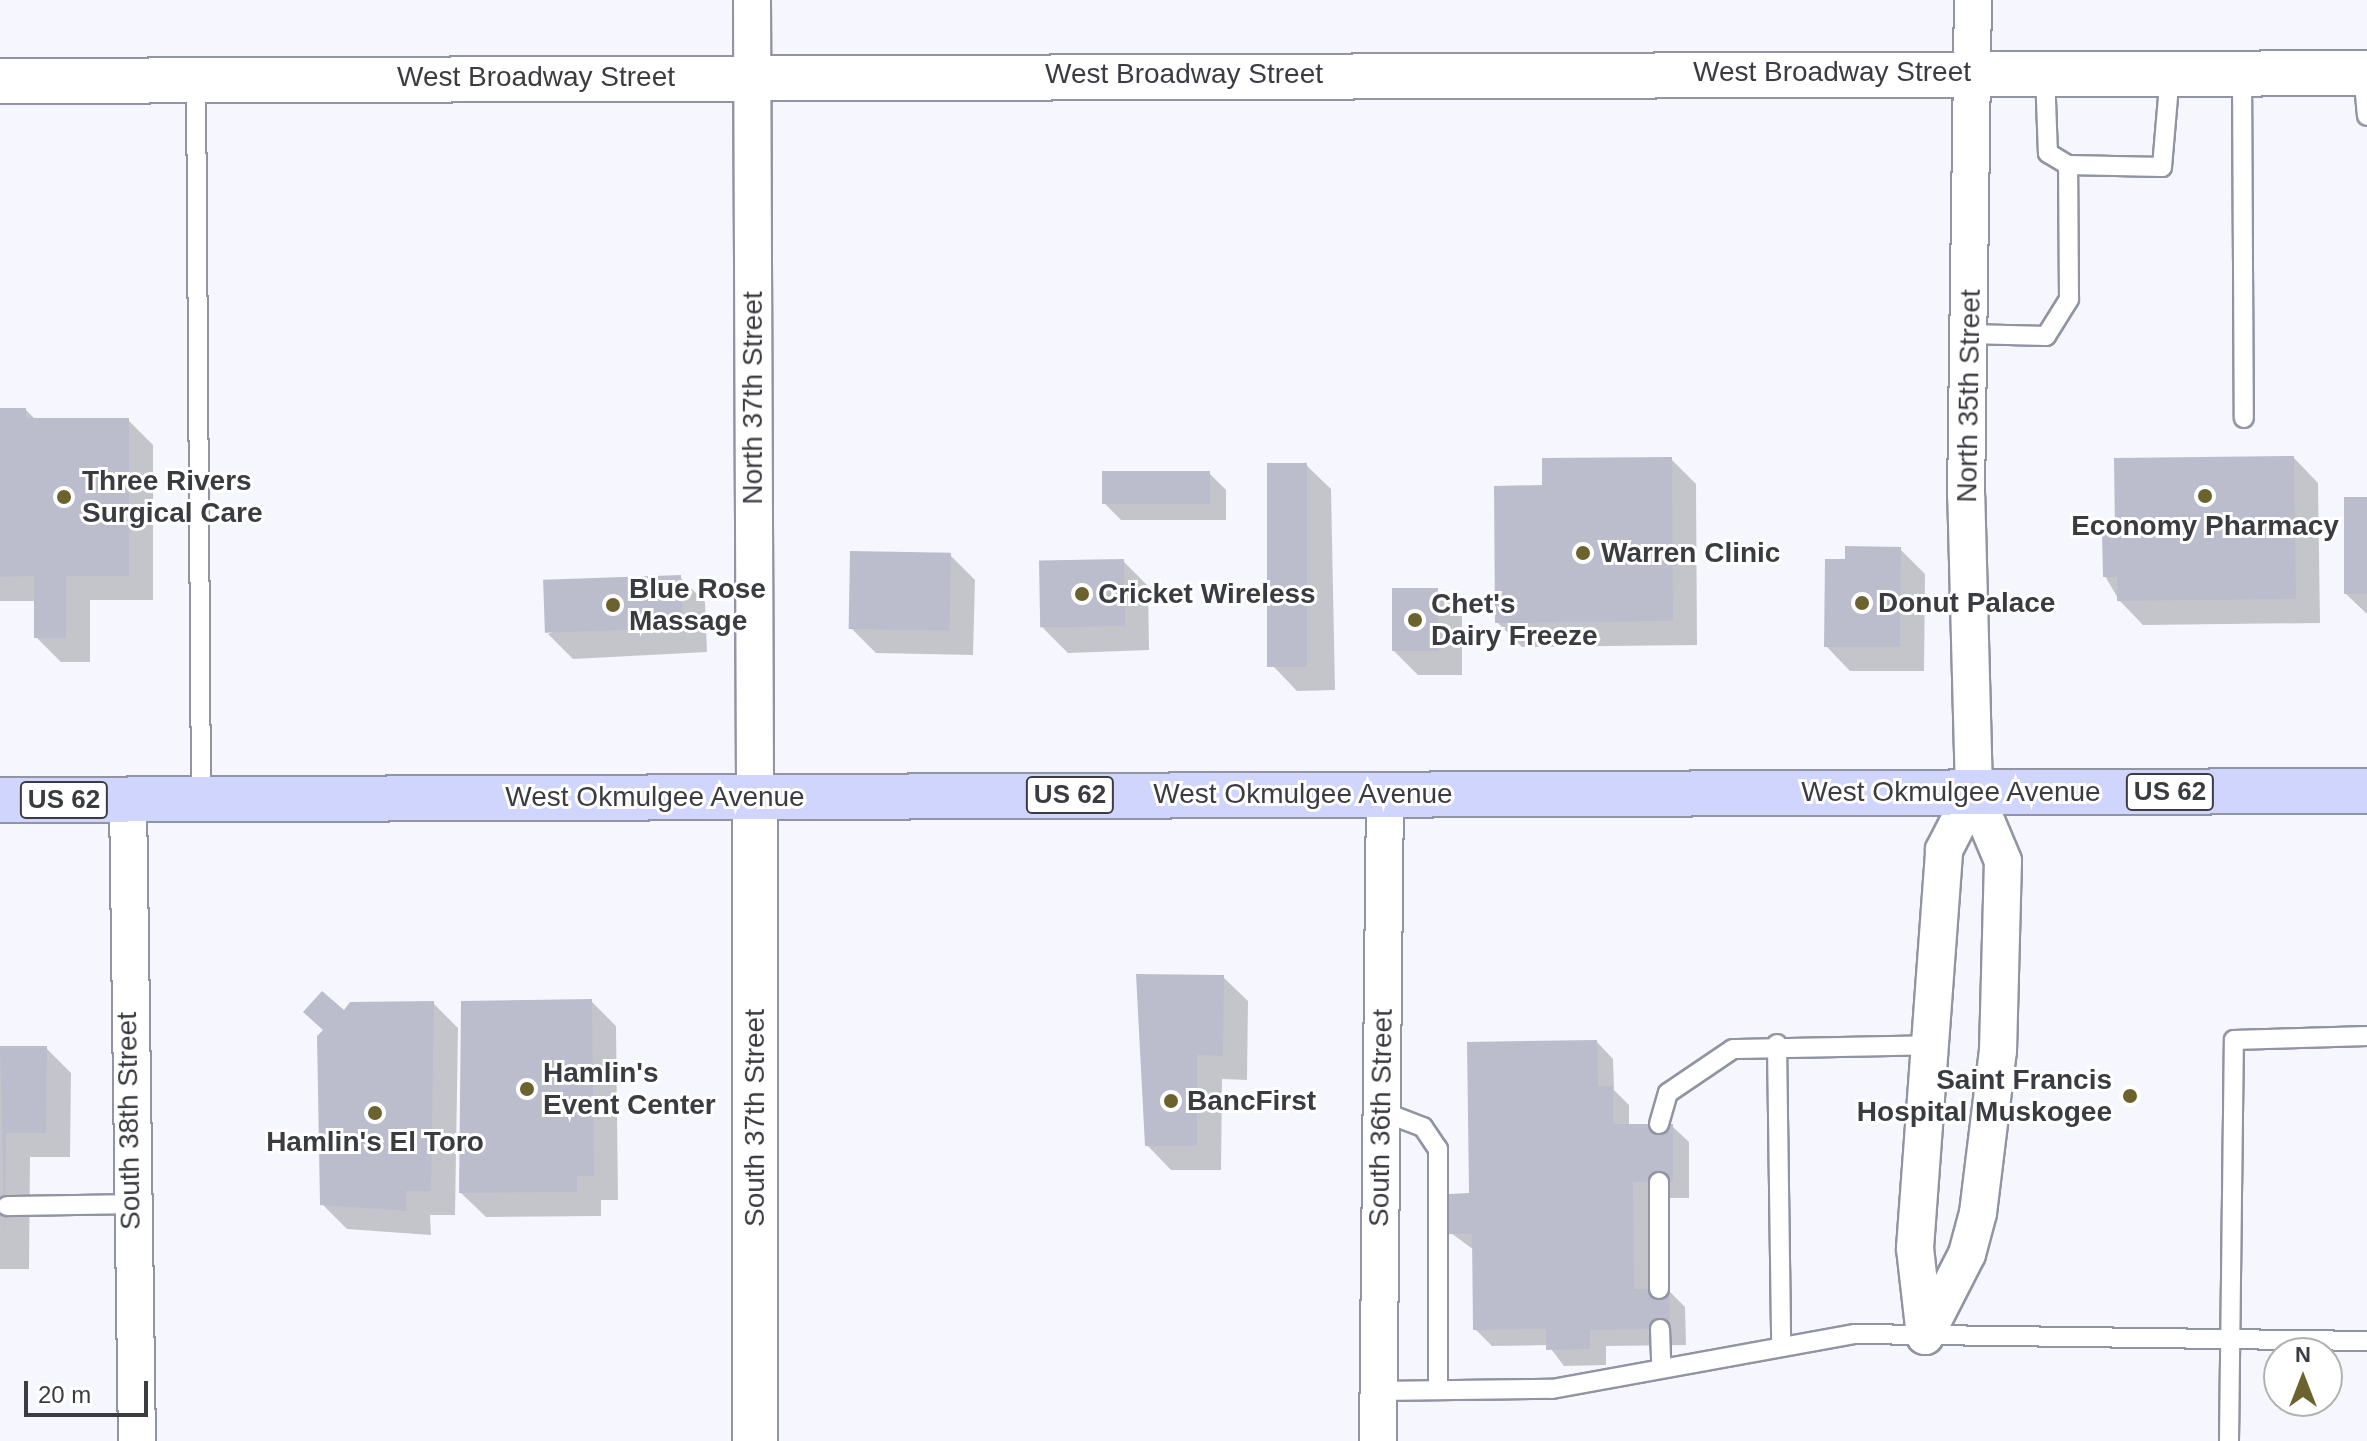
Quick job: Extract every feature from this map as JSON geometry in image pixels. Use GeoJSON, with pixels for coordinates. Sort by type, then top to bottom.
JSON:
{"type":"FeatureCollection","features":[{"type":"Feature","properties":{"kind":"main road","name":"West Okmulgee Avenue"},"geometry":{"type":"LineString","coordinates":[[0,800],[2367,791]]}},
{"type":"Feature","properties":{"kind":"street","name":"North 37th Street"},"geometry":{"type":"LineString","coordinates":[[752,0],[755,795]]}},
{"type":"Feature","properties":{"kind":"street","name":"North 35th Street"},"geometry":{"type":"LineString","coordinates":[[1973,0],[1969,334],[1974,792]]}},
{"type":"Feature","properties":{"kind":"street","name":"West Broadway Street"},"geometry":{"type":"LineString","coordinates":[[0,81],[751,75],[1974,71],[2365,73]]}},
{"type":"Feature","properties":{"kind":"street"},"geometry":{"type":"LineString","coordinates":[[1925,1336],[1915,1248],[1934,1045],[1944,850],[1974,792]]}},
{"type":"Feature","properties":{"kind":"street"},"geometry":{"type":"LineString","coordinates":[[1925,1336],[1967,1254],[1993,1122],[2003,861],[1974,792]]}},
{"type":"Feature","properties":{"kind":"street","name":"South 37th Street"},"geometry":{"type":"LineString","coordinates":[[755,795],[755,1441]]}},
{"type":"Feature","properties":{"kind":"street","name":"South 36th Street"},"geometry":{"type":"LineString","coordinates":[[1378,1441],[1385,795]]}},
{"type":"Feature","properties":{"kind":"street","name":"South 38th Street"},"geometry":{"type":"LineString","coordinates":[[128,800],[129,1204],[137,1441]]}},
{"type":"Feature","properties":{"kind":"lane"},"geometry":{"type":"LineString","coordinates":[[2045,73],[2048,153],[2068,165],[2162,167],[2170,73]]}},
{"type":"Feature","properties":{"kind":"lane"},"geometry":{"type":"LineString","coordinates":[[2242,73],[2244,418]]}},
{"type":"Feature","properties":{"kind":"lane"},"geometry":{"type":"LineString","coordinates":[[2365,73],[2367,116]]}},
{"type":"Feature","properties":{"kind":"lane"},"geometry":{"type":"LineString","coordinates":[[196,80],[201,801]]}},
{"type":"Feature","properties":{"kind":"lane"},"geometry":{"type":"LineString","coordinates":[[1969,334],[2046,336],[2069,299],[2068,165]]}},
{"type":"Feature","properties":{"kind":"lane"},"geometry":{"type":"LineString","coordinates":[[2229,1441],[2234,1040],[2367,1036]]}},
{"type":"Feature","properties":{"kind":"lane"},"geometry":{"type":"LineString","coordinates":[[1659,1124],[1668,1093],[1733,1049],[1777,1044],[1934,1045]]}},
{"type":"Feature","properties":{"kind":"lane"},"geometry":{"type":"LineString","coordinates":[[1777,1044],[1781,1344]]}},
{"type":"Feature","properties":{"kind":"lane"},"geometry":{"type":"LineString","coordinates":[[1381,1111],[1423,1127],[1438,1149],[1438,1390]]}},
{"type":"Feature","properties":{"kind":"lane"},"geometry":{"type":"LineString","coordinates":[[1659,1182],[1659,1289]]}},
{"type":"Feature","properties":{"kind":"lane"},"geometry":{"type":"LineString","coordinates":[[7,1206],[129,1204]]}},
{"type":"Feature","properties":{"kind":"lane"},"geometry":{"type":"LineString","coordinates":[[1660,1329],[1661,1367]]}},
{"type":"Feature","properties":{"kind":"lane"},"geometry":{"type":"LineString","coordinates":[[1378,1391],[1552,1389],[1781,1344],[1925,1336],[2367,1341]]}},
{"type":"Feature","properties":{"kind":"building","name":"Three Rivers Surgical Care"},"geometry":{"type":"Polygon","coordinates":[[[0,408],[26,408],[26,418],[129,418],[129,576],[66,576],[66,638],[34,638],[34,576],[0,577],[0,408]]]}},
{"type":"Feature","properties":{"kind":"building","name":"Economy Pharmacy"},"geometry":{"type":"Polygon","coordinates":[[[2294,456],[2296,599],[2117,601],[2117,577],[2103,577],[2102,533],[2115,533],[2114,458],[2294,456]]]}},
{"type":"Feature","properties":{"kind":"building","name":"Warren Clinic"},"geometry":{"type":"Polygon","coordinates":[[[1672,457],[1673,621],[1495,623],[1494,486],[1542,485],[1542,458],[1672,457]]]}},
{"type":"Feature","properties":{"kind":"building"},"geometry":{"type":"Polygon","coordinates":[[[1267,463],[1307,463],[1307,667],[1267,667],[1267,463]]]}},
{"type":"Feature","properties":{"kind":"building"},"geometry":{"type":"Polygon","coordinates":[[[1102,471],[1210,471],[1210,504],[1102,504],[1102,471]]]}},
{"type":"Feature","properties":{"kind":"building"},"geometry":{"type":"Polygon","coordinates":[[[2344,497],[2367,497],[2367,594],[2344,594],[2344,497]]]}},
{"type":"Feature","properties":{"kind":"building","name":"Donut Palace"},"geometry":{"type":"Polygon","coordinates":[[[1845,546],[1901,547],[1900,647],[1824,647],[1825,559],[1845,559],[1845,546]]]}},
{"type":"Feature","properties":{"kind":"building"},"geometry":{"type":"Polygon","coordinates":[[[850,551],[951,553],[950,631],[849,629],[850,551]]]}},
{"type":"Feature","properties":{"kind":"building","name":"Cricket Wireless"},"geometry":{"type":"Polygon","coordinates":[[[1124,559],[1125,626],[1040,627],[1039,560],[1124,559]]]}},
{"type":"Feature","properties":{"kind":"building","name":"Blue Rose Massage"},"geometry":{"type":"Polygon","coordinates":[[[681,575],[683,628],[545,633],[543,580],[681,575]]]}},
{"type":"Feature","properties":{"kind":"building","name":"Chet's Dairy Freeze"},"geometry":{"type":"Polygon","coordinates":[[[1392,588],[1438,588],[1438,651],[1392,651],[1392,588]]]}},
{"type":"Feature","properties":{"kind":"building","name":"BancFirst"},"geometry":{"type":"Polygon","coordinates":[[[1136,974],[1224,975],[1223,1056],[1197,1055],[1197,1146],[1145,1146],[1136,974]]]}},
{"type":"Feature","properties":{"kind":"building","name":"Hamlin's El Toro"},"geometry":{"type":"Polygon","coordinates":[[[322,991],[344,1010],[350,1002],[434,1001],[431,1191],[406,1191],[407,1211],[320,1205],[317,1036],[323,1030],[303,1012],[322,991]]]}},
{"type":"Feature","properties":{"kind":"building","name":"Hamlin's Event Center"},"geometry":{"type":"Polygon","coordinates":[[[592,999],[594,1176],[577,1176],[577,1192],[459,1193],[461,1001],[592,999]]]}},
{"type":"Feature","properties":{"kind":"building"},"geometry":{"type":"Polygon","coordinates":[[[1597,1040],[1598,1086],[1613,1086],[1613,1124],[1673,1124],[1673,1182],[1633,1182],[1634,1289],[1669,1289],[1670,1329],[1590,1330],[1590,1349],[1546,1350],[1546,1329],[1473,1330],[1472,1234],[1449,1234],[1449,1194],[1469,1193],[1467,1042],[1597,1040]]]}},
{"type":"Feature","properties":{"kind":"building"},"geometry":{"type":"Polygon","coordinates":[[[0,1046],[47,1046],[46,1133],[6,1133],[5,1245],[0,1046]]]}},
{"type":"Feature","properties":{"kind":"place","name":"Economy Pharmacy"},"geometry":{"type":"Point","coordinates":[2205,496]}},
{"type":"Feature","properties":{"kind":"place","name":"Three Rivers Surgical Care"},"geometry":{"type":"Point","coordinates":[64,497]}},
{"type":"Feature","properties":{"kind":"place","name":"Warren Clinic"},"geometry":{"type":"Point","coordinates":[1583,553]}},
{"type":"Feature","properties":{"kind":"place","name":"Cricket Wireless"},"geometry":{"type":"Point","coordinates":[1082,594]}},
{"type":"Feature","properties":{"kind":"place","name":"Donut Palace"},"geometry":{"type":"Point","coordinates":[1862,603]}},
{"type":"Feature","properties":{"kind":"place","name":"Blue Rose Massage"},"geometry":{"type":"Point","coordinates":[613,605]}},
{"type":"Feature","properties":{"kind":"place","name":"Chet's Dairy Freeze"},"geometry":{"type":"Point","coordinates":[1415,620]}},
{"type":"Feature","properties":{"kind":"place","name":"Hamlin's Event Center"},"geometry":{"type":"Point","coordinates":[527,1089]}},
{"type":"Feature","properties":{"kind":"place","name":"Saint Francis Hospital Muskogee"},"geometry":{"type":"Point","coordinates":[2130,1096]}},
{"type":"Feature","properties":{"kind":"place","name":"BancFirst"},"geometry":{"type":"Point","coordinates":[1171,1101]}},
{"type":"Feature","properties":{"kind":"place","name":"Hamlin's El Toro"},"geometry":{"type":"Point","coordinates":[375,1113]}}]}
